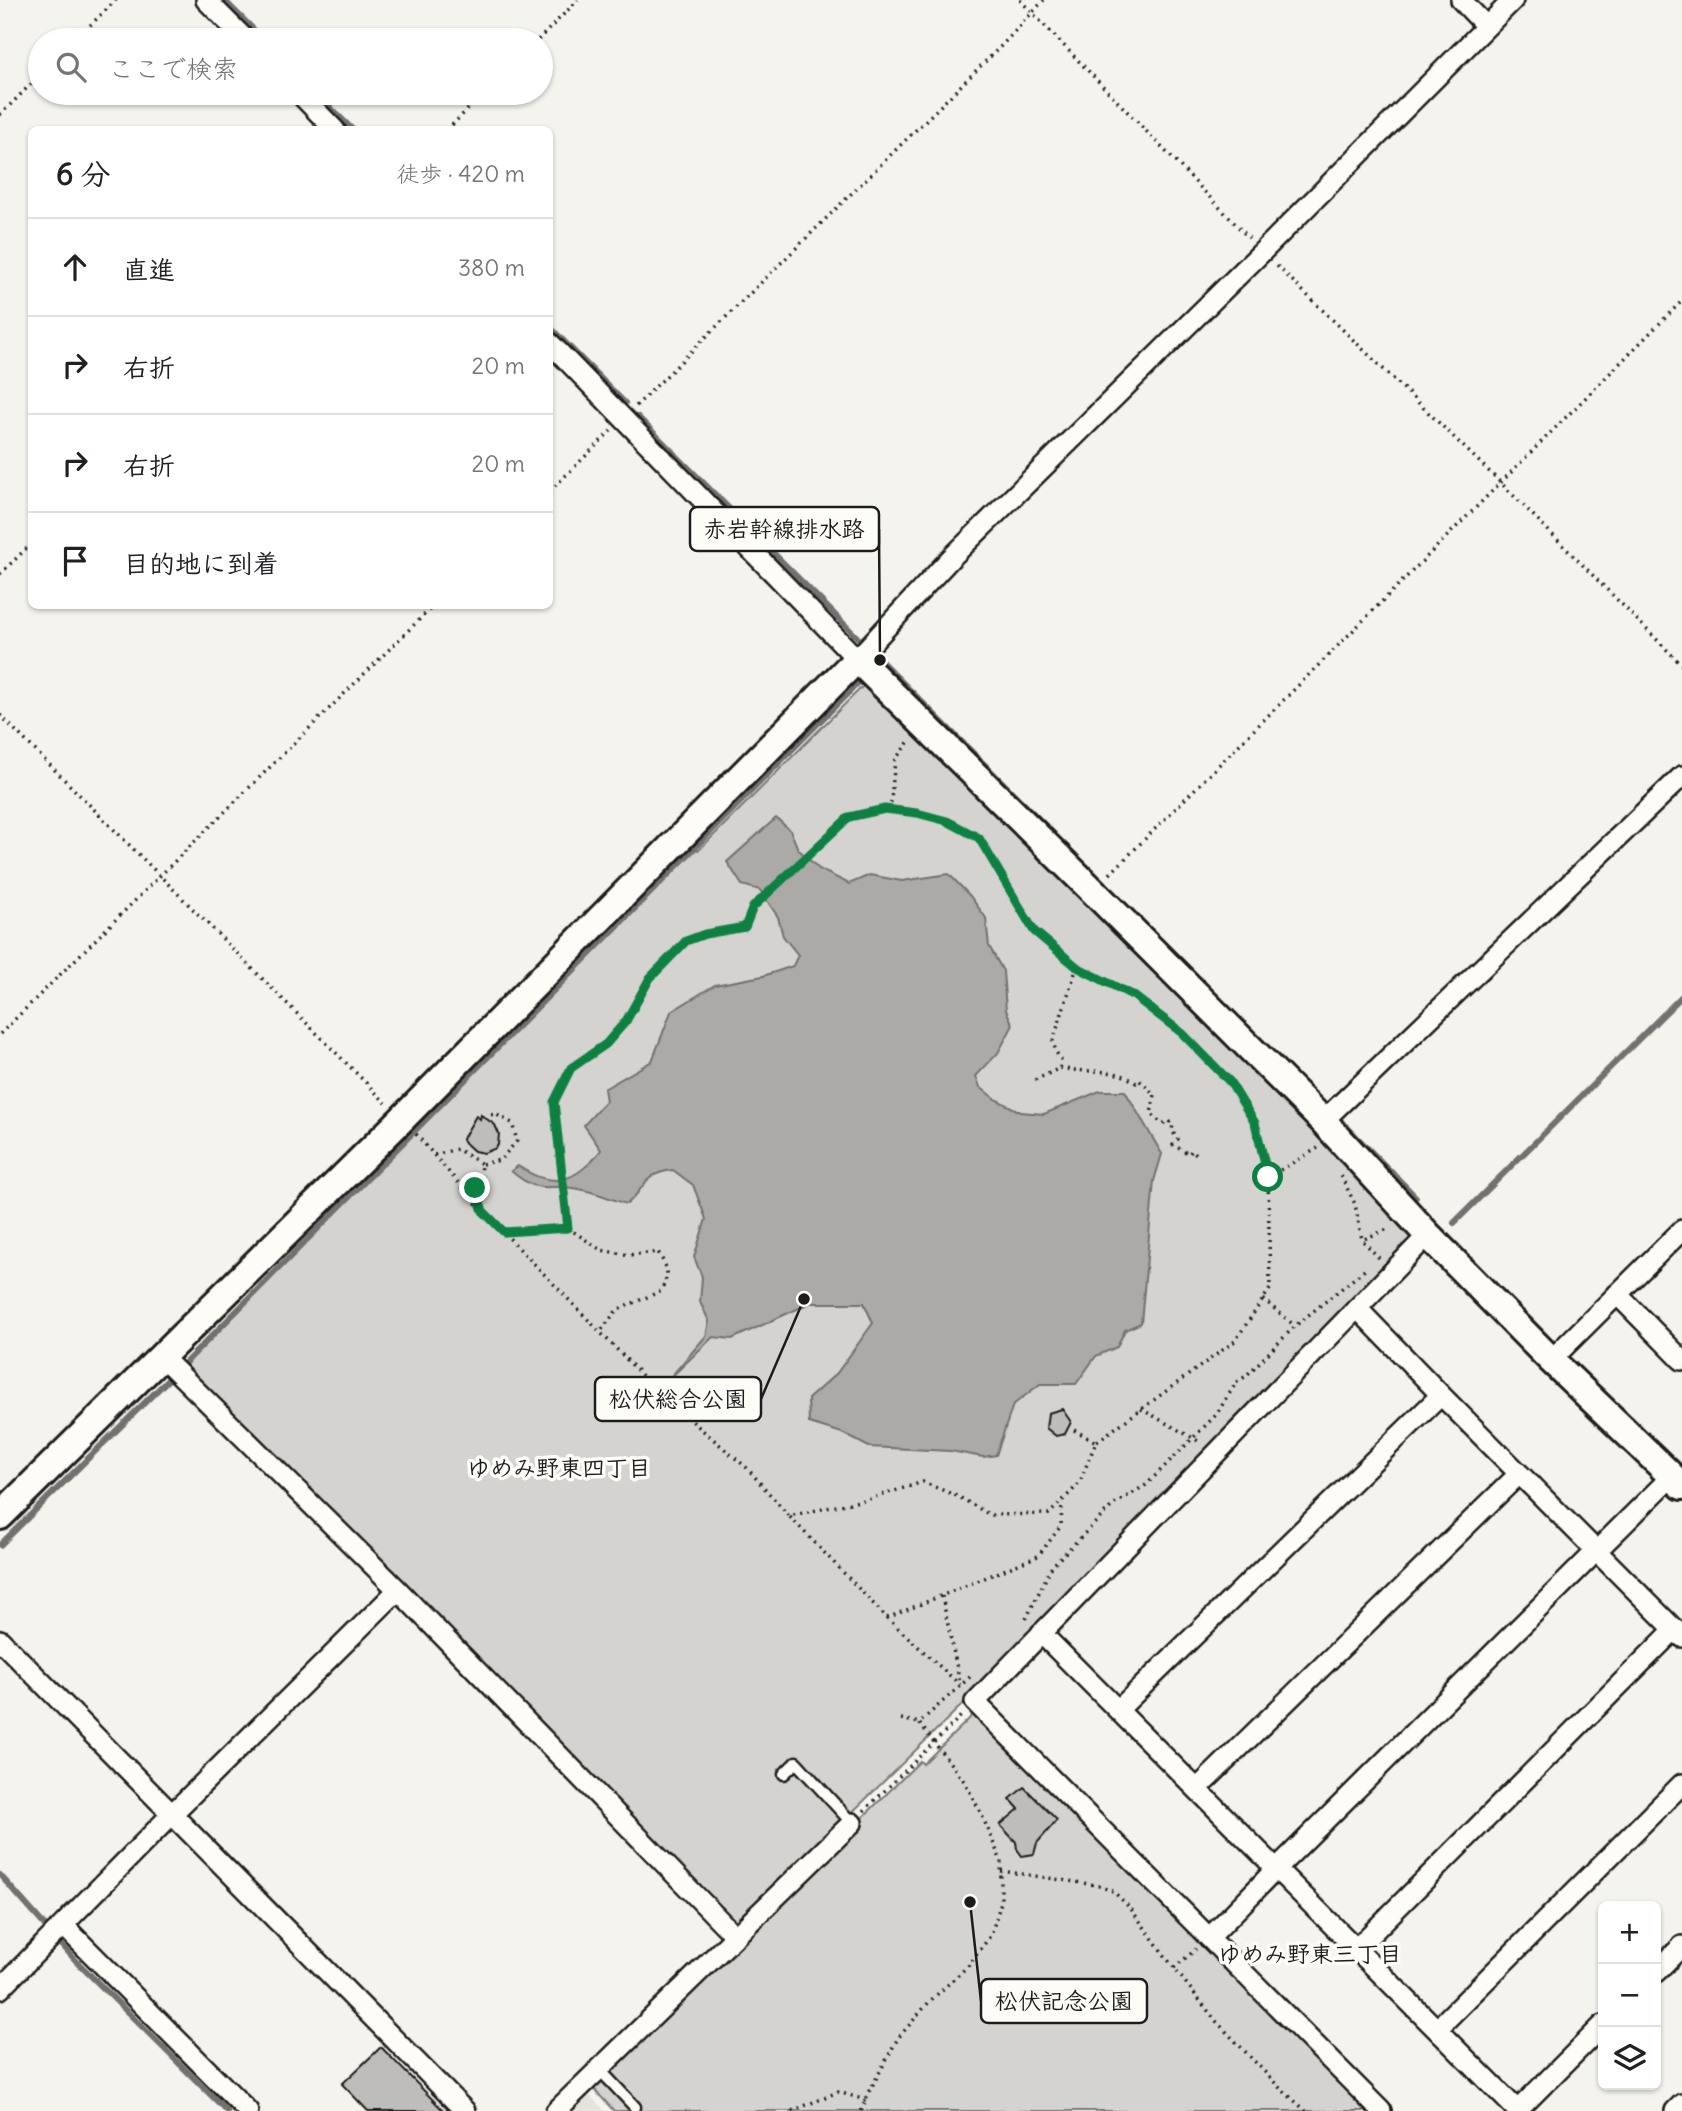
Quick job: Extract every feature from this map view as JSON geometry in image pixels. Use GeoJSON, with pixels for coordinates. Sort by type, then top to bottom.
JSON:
{"type":"FeatureCollection","features":[{"type":"Feature","properties":{"kind":"street"},"geometry":{"type":"LineString","coordinates":[[206,0],[234,28]]}},
{"type":"Feature","properties":{"kind":"street"},"geometry":{"type":"LineString","coordinates":[[1461,0],[1486,26]]}},
{"type":"Feature","properties":{"kind":"street"},"geometry":{"type":"LineString","coordinates":[[0,1516],[402,1119],[857,659],[950,559],[1513,0]]}},
{"type":"Feature","properties":{"kind":"street"},"geometry":{"type":"LineString","coordinates":[[311,105],[331,126]]}},
{"type":"Feature","properties":{"kind":"street"},"geometry":{"type":"LineString","coordinates":[[553,346],[857,659],[1551,1360],[1677,1481],[1596,1550],[1209,1938]]}},
{"type":"Feature","properties":{"kind":"street"},"geometry":{"type":"LineString","coordinates":[[1327,1131],[1682,776]]}},
{"type":"Feature","properties":{"kind":"street"},"geometry":{"type":"LineString","coordinates":[[1381,2111],[975,1702],[1392,1273],[1422,1229]]}},
{"type":"Feature","properties":{"kind":"street"},"geometry":{"type":"LineString","coordinates":[[1551,1360],[1682,1230]]}},
{"type":"Feature","properties":{"kind":"street"},"geometry":{"type":"LineString","coordinates":[[1617,1294],[1682,1360]]}},
{"type":"Feature","properties":{"kind":"street"},"geometry":{"type":"LineString","coordinates":[[1356,1949],[1678,1633],[1357,1308]]}},
{"type":"Feature","properties":{"kind":"street"},"geometry":{"type":"LineString","coordinates":[[162,1357],[398,1590],[736,1936]]}},
{"type":"Feature","properties":{"kind":"street"},"geometry":{"type":"LineString","coordinates":[[1118,1710],[1441,1395]]}},
{"type":"Feature","properties":{"kind":"street"},"geometry":{"type":"LineString","coordinates":[[1197,1789],[1519,1474]]}},
{"type":"Feature","properties":{"kind":"street"},"geometry":{"type":"LineString","coordinates":[[0,1989],[398,1590]]}},
{"type":"Feature","properties":{"kind":"street"},"geometry":{"type":"LineString","coordinates":[[1041,1633],[1518,2111],[1601,2027]]}},
{"type":"Feature","properties":{"kind":"street"},"geometry":{"type":"LineString","coordinates":[[0,1640],[465,2111]]}},
{"type":"Feature","properties":{"kind":"street"},"geometry":{"type":"LineString","coordinates":[[1437,2029],[1682,1784]]}},
{"type":"Feature","properties":{"kind":"street"},"geometry":{"type":"LineString","coordinates":[[559,2110],[852,1822]]}},
{"type":"Feature","properties":{"kind":"street"},"geometry":{"type":"LineString","coordinates":[[63,1925],[248,2111]]}},
{"type":"Feature","properties":{"kind":"street"},"geometry":{"type":"LineString","coordinates":[[1661,1967],[1682,1946]]}},
{"type":"Feature","properties":{"kind":"street"},"geometry":{"type":"LineString","coordinates":[[1675,2111],[1682,2104]]}},
{"type":"Feature","properties":{"kind":"lane"},"geometry":{"type":"LineString","coordinates":[[784,1774],[796,1762],[852,1822]]}},
{"type":"Feature","properties":{"kind":"lane"},"geometry":{"type":"LineString","coordinates":[[599,2069],[635,2107]]}},
{"type":"Feature","properties":{"kind":"path"},"geometry":{"type":"LineString","coordinates":[[87,28],[116,0]]}},
{"type":"Feature","properties":{"kind":"path"},"geometry":{"type":"LineString","coordinates":[[550,28],[578,0]]}},
{"type":"Feature","properties":{"kind":"path"},"geometry":{"type":"LineString","coordinates":[[1020,0],[1262,252],[1500,482],[1682,665]]}},
{"type":"Feature","properties":{"kind":"path"},"geometry":{"type":"LineString","coordinates":[[553,488],[1003,44],[1044,0]]}},
{"type":"Feature","properties":{"kind":"path"},"geometry":{"type":"LineString","coordinates":[[0,115],[28,87]]}},
{"type":"Feature","properties":{"kind":"path"},"geometry":{"type":"LineString","coordinates":[[451,126],[472,105]]}},
{"type":"Feature","properties":{"kind":"path"},"geometry":{"type":"LineString","coordinates":[[1107,877],[1682,301]]}},
{"type":"Feature","properties":{"kind":"path"},"geometry":{"type":"LineString","coordinates":[[0,574],[28,547]]}},
{"type":"Feature","properties":{"kind":"path"},"geometry":{"type":"LineString","coordinates":[[0,1034],[430,609]]}},
{"type":"Feature","properties":{"kind":"path"},"geometry":{"type":"LineString","coordinates":[[0,715],[402,1119],[483,1211],[659,1393],[747,1468],[887,1618],[960,1685]]}},
{"type":"Feature","properties":{"kind":"path"},"geometry":{"type":"LineString","coordinates":[[890,810],[895,760],[923,723]]}},
{"type":"Feature","properties":{"kind":"path"},"geometry":{"type":"LineString","coordinates":[[568,1228],[554,1102],[571,1068],[606,1044],[626,1021],[650,978],[686,941],[705,934],[745,927],[753,907],[849,817],[885,809],[917,813],[947,821],[979,838],[1034,931],[1077,967],[1134,996],[1182,1033],[1230,1082],[1255,1123],[1268,1177],[1270,1289],[1235,1340],[1096,1441],[1079,1484],[1049,1514],[990,1515],[959,1497],[923,1482],[869,1499],[789,1516]]}},
{"type":"Feature","properties":{"kind":"path"},"geometry":{"type":"LineString","coordinates":[[1060,1068],[1062,1060],[1053,1041],[1077,967]]}},
{"type":"Feature","properties":{"kind":"path"},"geometry":{"type":"LineString","coordinates":[[1035,1080],[1060,1068],[1076,1071],[1108,1070],[1127,1076],[1136,1083],[1139,1080],[1155,1095],[1151,1113],[1162,1124],[1169,1121],[1173,1124],[1172,1131],[1178,1139],[1173,1145],[1189,1154],[1192,1150],[1196,1154]]}},
{"type":"Feature","properties":{"kind":"path"},"geometry":{"type":"LineString","coordinates":[[434,1156],[457,1149],[482,1164],[500,1160],[517,1141],[512,1123],[495,1114],[489,1115]]}},
{"type":"Feature","properties":{"kind":"path"},"geometry":{"type":"LineString","coordinates":[[1268,1177],[1327,1131]]}},
{"type":"Feature","properties":{"kind":"path"},"geometry":{"type":"LineString","coordinates":[[482,1164],[475,1188],[483,1211]]}},
{"type":"Feature","properties":{"kind":"path"},"geometry":{"type":"LineString","coordinates":[[1339,1173],[1355,1204],[1362,1240],[1392,1273]]}},
{"type":"Feature","properties":{"kind":"path"},"geometry":{"type":"LineString","coordinates":[[1362,1240],[1394,1226],[1407,1232],[1422,1229]]}},
{"type":"Feature","properties":{"kind":"path"},"geometry":{"type":"LineString","coordinates":[[504,1232],[568,1228],[601,1250],[629,1255],[658,1252],[668,1268],[667,1279],[661,1291],[617,1310],[600,1332]]}},
{"type":"Feature","properties":{"kind":"path"},"geometry":{"type":"LineString","coordinates":[[1020,1628],[1052,1566],[1112,1505],[1146,1485],[1216,1415],[1236,1383],[1247,1376],[1295,1326],[1369,1266]]}},
{"type":"Feature","properties":{"kind":"path"},"geometry":{"type":"LineString","coordinates":[[1263,1299],[1295,1326]]}},
{"type":"Feature","properties":{"kind":"path"},"geometry":{"type":"LineString","coordinates":[[1141,1409],[1193,1437]]}},
{"type":"Feature","properties":{"kind":"path"},"geometry":{"type":"LineString","coordinates":[[1074,1430],[1096,1441]]}},
{"type":"Feature","properties":{"kind":"path"},"geometry":{"type":"LineString","coordinates":[[887,1618],[1038,1556],[1061,1526],[1062,1502]]}},
{"type":"Feature","properties":{"kind":"path"},"geometry":{"type":"LineString","coordinates":[[942,1596],[960,1685]]}},
{"type":"Feature","properties":{"kind":"path"},"geometry":{"type":"LineString","coordinates":[[919,1723],[979,1670]]}},
{"type":"Feature","properties":{"kind":"path"},"geometry":{"type":"LineString","coordinates":[[852,1822],[975,1702]]}},
{"type":"Feature","properties":{"kind":"path"},"geometry":{"type":"LineString","coordinates":[[862,2111],[898,2038],[930,2001],[969,1965],[991,1935],[1002,1902],[1001,1861],[981,1812],[964,1781],[919,1723],[901,1719]]}},
{"type":"Feature","properties":{"kind":"path"},"geometry":{"type":"LineString","coordinates":[[1001,1871],[1096,1885],[1114,1891],[1131,1909],[1216,2021],[1279,2087],[1306,2111]]}},
{"type":"Feature","properties":{"kind":"path"},"geometry":{"type":"LineString","coordinates":[[1174,1968],[1209,1938]]}},
{"type":"Feature","properties":{"kind":"path"},"geometry":{"type":"LineString","coordinates":[[792,2111],[838,2092],[866,2100]]}},
{"type":"Feature","properties":{"kind":"shaded area"},"geometry":{"type":"Polygon","coordinates":[[[874,675],[1422,1234],[970,1697],[736,1926],[184,1364],[290,1258],[396,1141],[401,1147],[464,1083],[459,1078],[689,847],[699,850],[874,675]]]}},
{"type":"Feature","properties":{"kind":"shaded area"},"geometry":{"type":"Polygon","coordinates":[[[776,818],[790,830],[798,849],[819,869],[849,884],[870,875],[902,881],[949,874],[986,918],[989,946],[1003,971],[1006,1010],[1013,1025],[998,1053],[976,1076],[980,1087],[995,1099],[1021,1112],[1044,1114],[1100,1091],[1125,1091],[1162,1154],[1154,1181],[1141,1323],[1125,1330],[1117,1347],[1096,1356],[1076,1384],[1040,1384],[1013,1405],[996,1455],[983,1457],[950,1451],[869,1447],[842,1433],[809,1423],[808,1399],[837,1373],[873,1323],[864,1303],[810,1303],[732,1339],[713,1337],[668,1380],[706,1336],[709,1321],[700,1302],[702,1277],[694,1257],[706,1219],[693,1185],[673,1170],[663,1172],[650,1178],[627,1204],[580,1189],[535,1186],[511,1171],[518,1166],[531,1174],[553,1180],[563,1179],[582,1169],[601,1150],[584,1125],[606,1101],[604,1089],[652,1061],[671,1012],[715,985],[763,976],[793,966],[798,955],[783,936],[778,917],[760,890],[742,885],[727,862],[776,818]]]}},
{"type":"Feature","properties":{"kind":"shaded area"},"geometry":{"type":"Polygon","coordinates":[[[973,1715],[980,1721],[985,1717],[1066,1802],[1063,1806],[1069,1812],[1072,1809],[1371,2111],[614,2111],[593,2088],[607,2069],[920,1761],[923,1764],[973,1715]]]}},
{"type":"Feature","properties":{"kind":"shaded area"},"geometry":{"type":"Polygon","coordinates":[[[588,2094],[605,2111],[571,2111],[588,2094]]]}},
{"type":"Feature","properties":{"kind":"building"},"geometry":{"type":"Polygon","coordinates":[[[481,1115],[495,1125],[499,1134],[498,1145],[484,1153],[474,1151],[462,1140],[476,1116],[480,1119],[481,1115]]]}},
{"type":"Feature","properties":{"kind":"building"},"geometry":{"type":"Polygon","coordinates":[[[1062,1409],[1071,1422],[1065,1434],[1056,1436],[1046,1428],[1048,1413],[1062,1409]]]}},
{"type":"Feature","properties":{"kind":"building"},"geometry":{"type":"Polygon","coordinates":[[[1024,1787],[1057,1820],[1037,1843],[1034,1854],[1022,1856],[1016,1842],[1000,1825],[1019,1809],[1010,1799],[1024,1787]]]}},
{"type":"Feature","properties":{"kind":"building"},"geometry":{"type":"Polygon","coordinates":[[[381,2047],[444,2111],[368,2111],[342,2084],[381,2047]]]}},
{"type":"Feature","properties":{"kind":"waterway"},"geometry":{"type":"LineString","coordinates":[[224,0],[252,28]]}},
{"type":"Feature","properties":{"kind":"waterway"},"geometry":{"type":"LineString","coordinates":[[328,105],[349,126]]}},
{"type":"Feature","properties":{"kind":"waterway"},"geometry":{"type":"LineString","coordinates":[[553,330],[625,403]]}},
{"type":"Feature","properties":{"kind":"waterway"},"geometry":{"type":"LineString","coordinates":[[638,417],[858,638]]}},
{"type":"Feature","properties":{"kind":"waterway"},"geometry":{"type":"LineString","coordinates":[[872,652],[1054,834]]}},
{"type":"Feature","properties":{"kind":"waterway"},"geometry":{"type":"LineString","coordinates":[[0,1545],[184,1364],[864,677]]}},
{"type":"Feature","properties":{"kind":"waterway"},"geometry":{"type":"LineString","coordinates":[[1454,1223],[1682,996]]}},
{"type":"Feature","properties":{"kind":"waterway"},"geometry":{"type":"LineString","coordinates":[[1344,1124],[1416,1197]]}},
{"type":"Feature","properties":{"kind":"waterway"},"geometry":{"type":"LineString","coordinates":[[0,1875],[78,1963],[227,2111]]}},
{"type":"Feature","properties":{"kind":"place","name":"赤岩幹線排水路"},"geometry":{"type":"Point","coordinates":[880,660]}},
{"type":"Feature","properties":{"kind":"place","name":"松伏総合公園"},"geometry":{"type":"Point","coordinates":[804,1299]}},
{"type":"Feature","properties":{"kind":"place","name":"松伏記念公園"},"geometry":{"type":"Point","coordinates":[970,1902]}},
{"type":"Feature","properties":{"kind":"district","name":"ゆめみ野東四丁目"},"geometry":{"type":"Point","coordinates":[559,1468]}},
{"type":"Feature","properties":{"kind":"district","name":"ゆめみ野東三丁目"},"geometry":{"type":"Point","coordinates":[1310,1954]}},
{"type":"Feature","properties":{"kind":"route"},"geometry":{"type":"LineString","coordinates":[[475,1188],[483,1211],[504,1232],[568,1228],[554,1102],[571,1068],[606,1044],[626,1021],[650,978],[686,941],[705,934],[745,927],[753,907],[849,817],[885,809],[917,813],[947,821],[979,838],[1034,931],[1077,967],[1134,996],[1182,1033],[1230,1082],[1255,1123],[1268,1177]]}}]}
